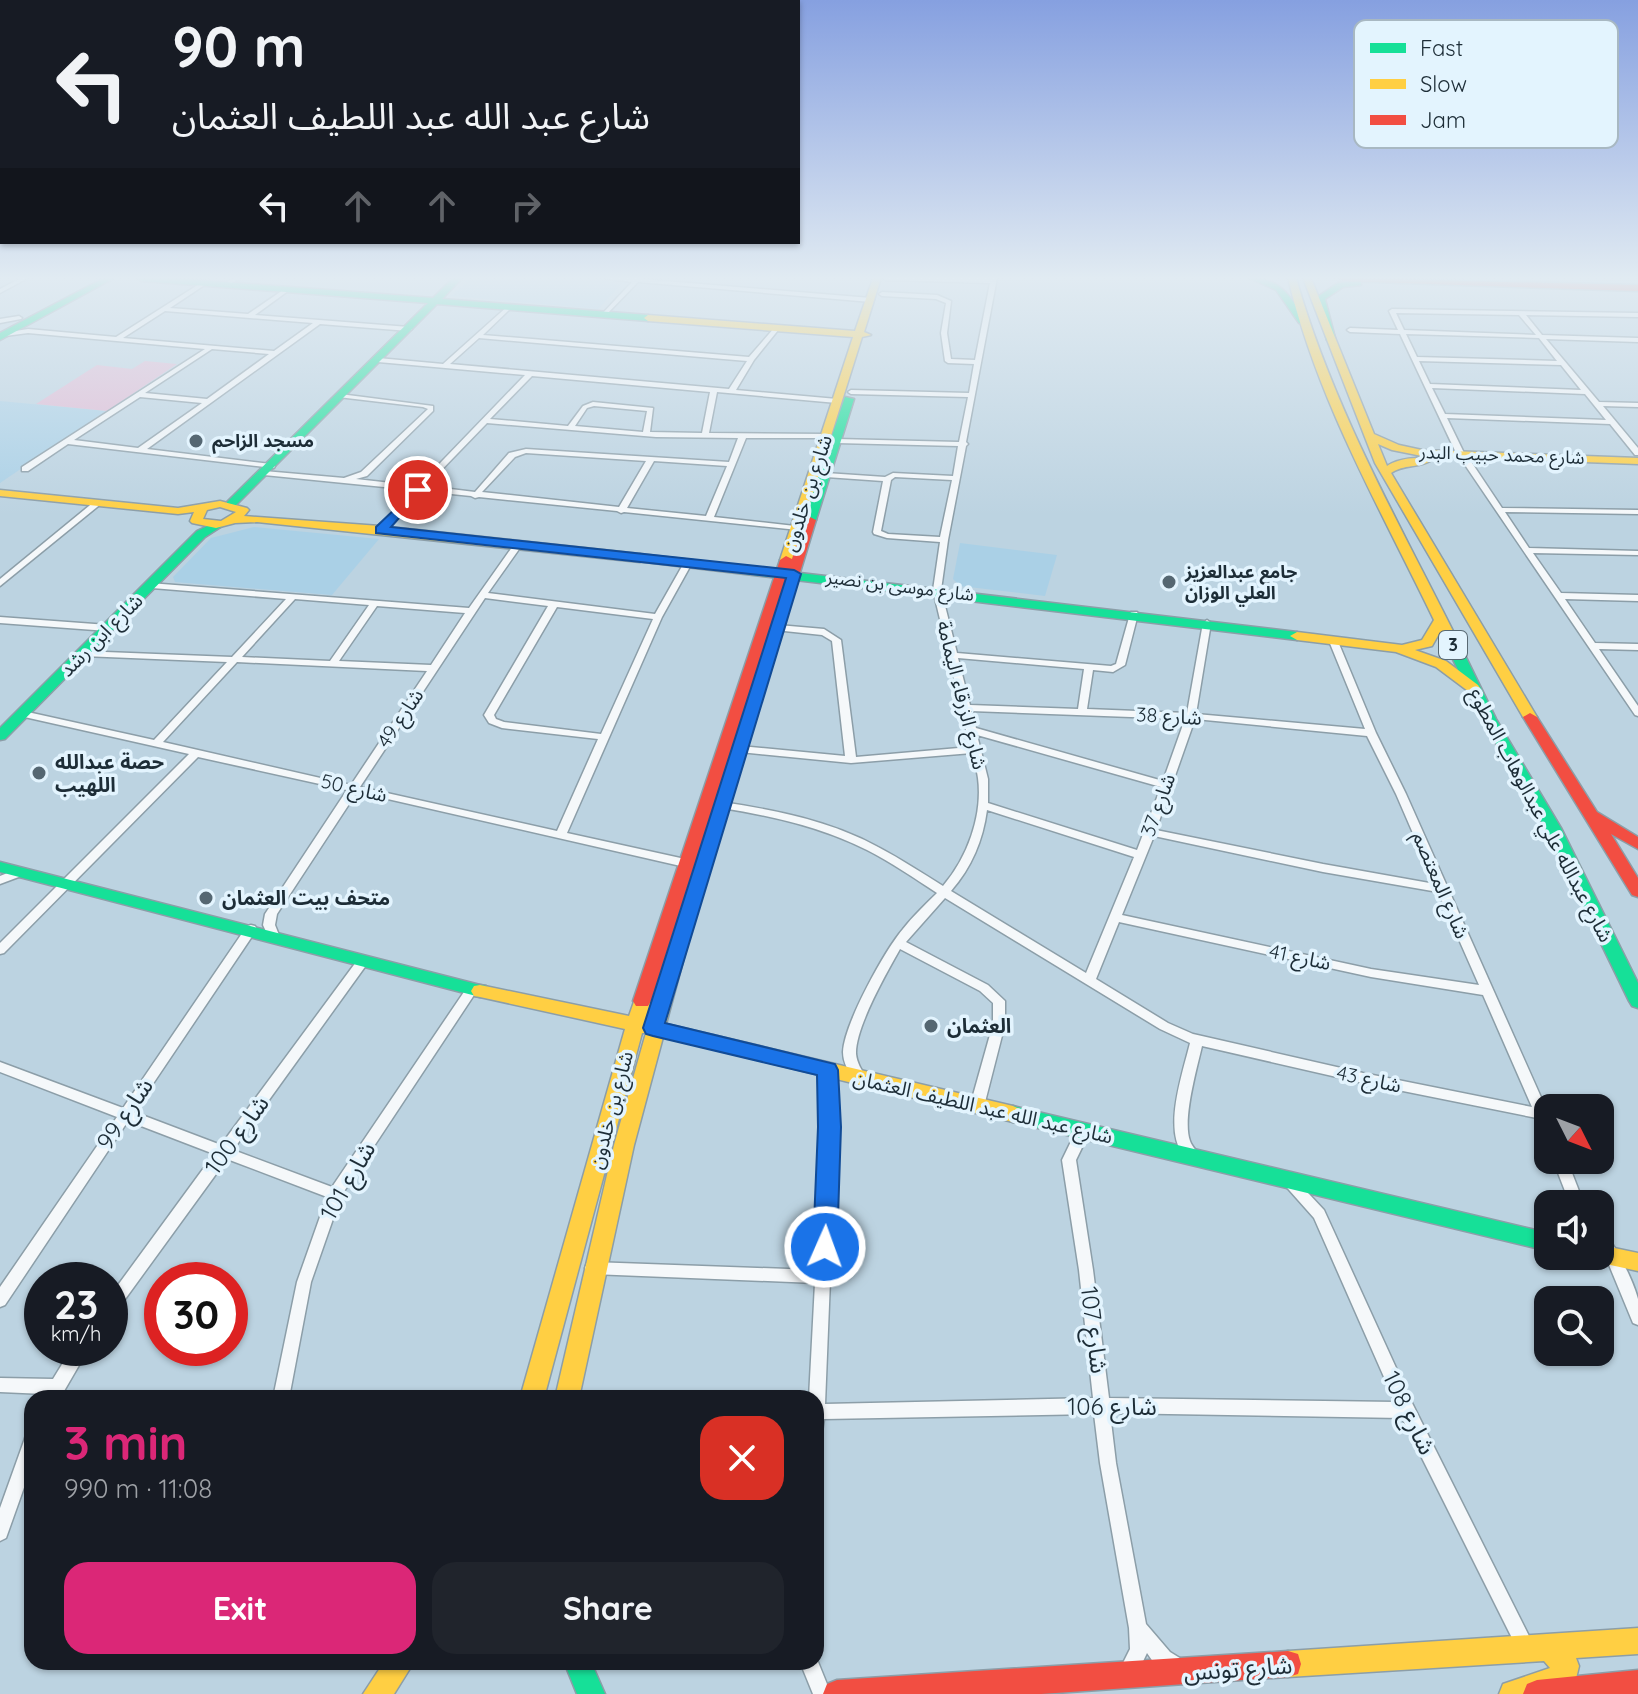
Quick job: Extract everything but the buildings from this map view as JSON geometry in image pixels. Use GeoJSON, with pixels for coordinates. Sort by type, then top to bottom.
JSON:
{"type":"FeatureCollection","features":[{"type":"Feature","properties":{"kind":"main road"},"geometry":{"type":"LineString","coordinates":[[0,493],[178,511],[199,521],[237,516],[268,469],[381,357]]}},
{"type":"Feature","properties":{"kind":"main road","name":"شارع بن خلدون"},"geometry":{"type":"LineString","coordinates":[[569,1390],[592,1268],[653,1028],[778,628],[795,528],[831,438],[857,357]]}},
{"type":"Feature","properties":{"kind":"main road","name":"شارع عبدالله علي عبدالوهاب المطوع"},"geometry":{"type":"LineString","coordinates":[[1315,357],[1384,515],[1441,620],[1473,688],[1553,828],[1638,1001]]}},
{"type":"Feature","properties":{"kind":"main road","name":"شارع عبدالله علي عبدالوهاب المطوع"},"geometry":{"type":"LineString","coordinates":[[1338,357],[1385,472],[1484,643],[1638,891]]}},
{"type":"Feature","properties":{"kind":"main road","name":"شارع محمد حبيب البدر"},"geometry":{"type":"LineString","coordinates":[[1369,436],[1423,457]]}},
{"type":"Feature","properties":{"kind":"main road","name":"شارع بن خلدون"},"geometry":{"type":"LineString","coordinates":[[534,1390],[635,1024],[685,863],[787,574],[826,475],[831,438]]}},
{"type":"Feature","properties":{"kind":"main road","name":"شارع محمد حبيب البدر"},"geometry":{"type":"LineString","coordinates":[[1385,472],[1397,464],[1423,457],[1638,468]]}},
{"type":"Feature","properties":{"kind":"main road","name":"شارع محمد حبيب البدر"},"geometry":{"type":"LineString","coordinates":[[1556,462],[1638,461]]}},
{"type":"Feature","properties":{"kind":"main road"},"geometry":{"type":"LineString","coordinates":[[199,521],[237,516]]}},
{"type":"Feature","properties":{"kind":"main road","name":"شارع موسى بن نصير"},"geometry":{"type":"LineString","coordinates":[[237,516],[937,590],[1398,648],[1441,664],[1473,688]]}},
{"type":"Feature","properties":{"kind":"main road","name":"شارع ابن رشد"},"geometry":{"type":"LineString","coordinates":[[0,736],[152,585],[199,521]]}},
{"type":"Feature","properties":{"kind":"main road","name":"شارع موسى بن نصير"},"geometry":{"type":"LineString","coordinates":[[1398,648],[1427,643],[1441,620]]}},
{"type":"Feature","properties":{"kind":"main road"},"geometry":{"type":"LineString","coordinates":[[1590,815],[1638,844]]}},
{"type":"Feature","properties":{"kind":"main road","name":"شارع عبد الله عبد اللطيف العثمان"},"geometry":{"type":"LineString","coordinates":[[0,867],[251,929],[472,989],[653,1028],[1534,1239]]}},
{"type":"Feature","properties":{"kind":"main road"},"geometry":{"type":"LineString","coordinates":[[1614,1258],[1638,1262]]}},
{"type":"Feature","properties":{"kind":"main road","name":"شارع تونس"},"geometry":{"type":"LineString","coordinates":[[837,1694],[1638,1641]]}},
{"type":"Feature","properties":{"kind":"main road"},"geometry":{"type":"LineString","coordinates":[[1513,1694],[1564,1677],[1566,1666],[1551,1648]]}},
{"type":"Feature","properties":{"kind":"main road"},"geometry":{"type":"LineString","coordinates":[[377,1694],[395,1670]]}},
{"type":"Feature","properties":{"kind":"main road"},"geometry":{"type":"LineString","coordinates":[[1537,1694],[1638,1684]]}},
{"type":"Feature","properties":{"kind":"main road"},"geometry":{"type":"LineString","coordinates":[[588,1686],[605,1694]]}},
{"type":"Feature","properties":{"kind":"street"},"geometry":{"type":"LineString","coordinates":[[25,469],[196,357]]}},
{"type":"Feature","properties":{"kind":"street"},"geometry":{"type":"LineString","coordinates":[[139,451],[268,357]]}},
{"type":"Feature","properties":{"kind":"street"},"geometry":{"type":"LineString","coordinates":[[445,366],[455,357]]}},
{"type":"Feature","properties":{"kind":"street"},"geometry":{"type":"LineString","coordinates":[[728,357],[751,359],[731,392]]}},
{"type":"Feature","properties":{"kind":"street"},"geometry":{"type":"LineString","coordinates":[[947,357],[948,361],[979,362]]}},
{"type":"Feature","properties":{"kind":"street","name":"شارع الزرقاء اليمامة"},"geometry":{"type":"LineString","coordinates":[[859,1077],[850,1059],[854,1031],[898,943],[945,894],[965,863],[984,805],[983,779],[937,590],[980,357]]}},
{"type":"Feature","properties":{"kind":"street"},"geometry":{"type":"LineString","coordinates":[[1559,357],[1638,453]]}},
{"type":"Feature","properties":{"kind":"street"},"geometry":{"type":"LineString","coordinates":[[1564,363],[1414,359],[1464,458],[1638,712]]}},
{"type":"Feature","properties":{"kind":"street"},"geometry":{"type":"LineString","coordinates":[[378,360],[731,392],[844,397],[973,395]]}},
{"type":"Feature","properties":{"kind":"street"},"geometry":{"type":"LineString","coordinates":[[380,530],[530,374]]}},
{"type":"Feature","properties":{"kind":"street"},"geometry":{"type":"LineString","coordinates":[[1427,386],[1587,392]]}},
{"type":"Feature","properties":{"kind":"street"},"geometry":{"type":"LineString","coordinates":[[705,435],[714,390]]}},
{"type":"Feature","properties":{"kind":"street"},"geometry":{"type":"LineString","coordinates":[[141,395],[206,401]]}},
{"type":"Feature","properties":{"kind":"street"},"geometry":{"type":"LineString","coordinates":[[340,396],[431,407],[364,474],[344,480]]}},
{"type":"Feature","properties":{"kind":"street"},"geometry":{"type":"LineString","coordinates":[[569,429],[585,407],[593,404],[651,409],[646,434]]}},
{"type":"Feature","properties":{"kind":"street"},"geometry":{"type":"LineString","coordinates":[[1596,404],[1638,405]]}},
{"type":"Feature","properties":{"kind":"street"},"geometry":{"type":"LineString","coordinates":[[1442,416],[1612,422]]}},
{"type":"Feature","properties":{"kind":"street"},"geometry":{"type":"LineString","coordinates":[[485,421],[646,434],[964,444]]}},
{"type":"Feature","properties":{"kind":"street"},"geometry":{"type":"LineString","coordinates":[[709,519],[743,435]]}},
{"type":"Feature","properties":{"kind":"street"},"geometry":{"type":"LineString","coordinates":[[1623,435],[1638,436]]}},
{"type":"Feature","properties":{"kind":"street"},"geometry":{"type":"LineString","coordinates":[[70,442],[418,490],[795,528]]}},
{"type":"Feature","properties":{"kind":"street"},"geometry":{"type":"LineString","coordinates":[[475,496],[518,452],[731,464]]}},
{"type":"Feature","properties":{"kind":"street"},"geometry":{"type":"LineString","coordinates":[[621,511],[650,461]]}},
{"type":"Feature","properties":{"kind":"street"},"geometry":{"type":"LineString","coordinates":[[826,475],[887,479]]}},
{"type":"Feature","properties":{"kind":"street"},"geometry":{"type":"LineString","coordinates":[[944,540],[877,532],[887,479],[891,475],[957,478]]}},
{"type":"Feature","properties":{"kind":"street"},"geometry":{"type":"LineString","coordinates":[[0,583],[98,503]]}},
{"type":"Feature","properties":{"kind":"street"},"geometry":{"type":"LineString","coordinates":[[1499,510],[1638,512]]}},
{"type":"Feature","properties":{"kind":"street","name":"شارع 49"},"geometry":{"type":"LineString","coordinates":[[273,935],[269,925],[271,914],[518,545]]}},
{"type":"Feature","properties":{"kind":"street"},"geometry":{"type":"LineString","coordinates":[[1526,550],[1638,553]]}},
{"type":"Feature","properties":{"kind":"street"},"geometry":{"type":"LineString","coordinates":[[561,833],[658,617],[688,563]]}},
{"type":"Feature","properties":{"kind":"street"},"geometry":{"type":"LineString","coordinates":[[0,569],[14,571]]}},
{"type":"Feature","properties":{"kind":"street"},"geometry":{"type":"LineString","coordinates":[[152,585],[471,611]]}},
{"type":"Feature","properties":{"kind":"street"},"geometry":{"type":"LineString","coordinates":[[482,595],[658,617]]}},
{"type":"Feature","properties":{"kind":"street"},"geometry":{"type":"LineString","coordinates":[[1557,596],[1638,598]]}},
{"type":"Feature","properties":{"kind":"street"},"geometry":{"type":"LineString","coordinates":[[157,743],[292,597]]}},
{"type":"Feature","properties":{"kind":"street"},"geometry":{"type":"LineString","coordinates":[[332,664],[375,603]]}},
{"type":"Feature","properties":{"kind":"street"},"geometry":{"type":"LineString","coordinates":[[554,604],[489,715],[492,721],[502,725],[605,737]]}},
{"type":"Feature","properties":{"kind":"street"},"geometry":{"type":"LineString","coordinates":[[951,655],[1113,669],[1120,665],[1134,614]]}},
{"type":"Feature","properties":{"kind":"street"},"geometry":{"type":"LineString","coordinates":[[0,620],[108,628]]}},
{"type":"Feature","properties":{"kind":"street","name":"شارع 37"},"geometry":{"type":"LineString","coordinates":[[1089,980],[1150,832],[1191,716],[1207,623]]}},
{"type":"Feature","properties":{"kind":"street"},"geometry":{"type":"LineString","coordinates":[[778,628],[824,632],[836,640],[851,760]]}},
{"type":"Feature","properties":{"kind":"street","name":"شارع المعتصم"},"geometry":{"type":"LineString","coordinates":[[1334,641],[1371,733],[1534,1096]]}},
{"type":"Feature","properties":{"kind":"street"},"geometry":{"type":"LineString","coordinates":[[1592,646],[1638,647]]}},
{"type":"Feature","properties":{"kind":"street"},"geometry":{"type":"LineString","coordinates":[[83,653],[434,668]]}},
{"type":"Feature","properties":{"kind":"street"},"geometry":{"type":"LineString","coordinates":[[1082,712],[1089,668]]}},
{"type":"Feature","properties":{"kind":"street","name":"شارع 38"},"geometry":{"type":"LineString","coordinates":[[966,708],[1191,716],[1371,733]]}},
{"type":"Feature","properties":{"kind":"street","name":"شارع 50"},"geometry":{"type":"LineString","coordinates":[[23,714],[685,863]]}},
{"type":"Feature","properties":{"kind":"street"},"geometry":{"type":"LineString","coordinates":[[971,730],[1165,785]]}},
{"type":"Feature","properties":{"kind":"street"},"geometry":{"type":"LineString","coordinates":[[740,749],[851,760],[976,750]]}},
{"type":"Feature","properties":{"kind":"street"},"geometry":{"type":"LineString","coordinates":[[0,950],[197,752]]}},
{"type":"Feature","properties":{"kind":"street","name":"شارع 43"},"geometry":{"type":"LineString","coordinates":[[722,805],[782,813],[836,831],[874,849],[1164,1026],[1197,1041],[1534,1112]]}},
{"type":"Feature","properties":{"kind":"street"},"geometry":{"type":"LineString","coordinates":[[984,805],[1140,855]]}},
{"type":"Feature","properties":{"kind":"street"},"geometry":{"type":"LineString","coordinates":[[1150,832],[1443,889]]}},
{"type":"Feature","properties":{"kind":"street"},"geometry":{"type":"LineString","coordinates":[[0,880],[20,872]]}},
{"type":"Feature","properties":{"kind":"street","name":"شارع 41"},"geometry":{"type":"LineString","coordinates":[[1115,917],[1371,973],[1487,991]]}},
{"type":"Feature","properties":{"kind":"street","name":"شارع 99"},"geometry":{"type":"LineString","coordinates":[[0,1300],[251,929]]}},
{"type":"Feature","properties":{"kind":"street"},"geometry":{"type":"LineString","coordinates":[[898,943],[984,988],[999,1001],[999,1024],[977,1106]]}},
{"type":"Feature","properties":{"kind":"street","name":"شارع 100"},"geometry":{"type":"LineString","coordinates":[[128,1284],[363,961]]}},
{"type":"Feature","properties":{"kind":"street","name":"شارع 101"},"geometry":{"type":"LineString","coordinates":[[283,1390],[304,1282],[335,1194],[472,989]]}},
{"type":"Feature","properties":{"kind":"street"},"geometry":{"type":"LineString","coordinates":[[1194,1157],[1182,1140],[1188,1079],[1197,1041]]}},
{"type":"Feature","properties":{"kind":"street"},"geometry":{"type":"LineString","coordinates":[[0,1067],[335,1194]]}},
{"type":"Feature","properties":{"kind":"street"},"geometry":{"type":"LineString","coordinates":[[818,1390],[829,1127],[827,1070]]}},
{"type":"Feature","properties":{"kind":"street","name":"شارع 107"},"geometry":{"type":"LineString","coordinates":[[1083,1131],[1071,1150],[1069,1160],[1103,1405],[1108,1463],[1138,1628],[1139,1650],[1125,1675]]}},
{"type":"Feature","properties":{"kind":"street","name":"شارع 108"},"geometry":{"type":"LineString","coordinates":[[1287,1180],[1319,1214],[1407,1410],[1528,1650]]}},
{"type":"Feature","properties":{"kind":"street"},"geometry":{"type":"LineString","coordinates":[[592,1268],[824,1277]]}},
{"type":"Feature","properties":{"kind":"street"},"geometry":{"type":"LineString","coordinates":[[1613,1270],[1638,1318]]}},
{"type":"Feature","properties":{"kind":"street"},"geometry":{"type":"LineString","coordinates":[[55,1390],[70,1366]]}},
{"type":"Feature","properties":{"kind":"street"},"geometry":{"type":"LineString","coordinates":[[0,1385],[39,1390]]}},
{"type":"Feature","properties":{"kind":"street","name":"شارع 106"},"geometry":{"type":"LineString","coordinates":[[824,1412],[1103,1405],[1407,1410]]}},
{"type":"Feature","properties":{"kind":"street"},"geometry":{"type":"LineString","coordinates":[[0,1532],[24,1464]]}},
{"type":"Feature","properties":{"kind":"street","name":"شارع 107"},"geometry":{"type":"LineString","coordinates":[[1138,1628],[1163,1659],[1185,1672]]}},
{"type":"Feature","properties":{"kind":"street"},"geometry":{"type":"LineString","coordinates":[[812,1670],[822,1694]]}},
{"type":"Feature","properties":{"kind":"shaded area"},"geometry":{"type":"Polygon","coordinates":[[[145,361],[177,364],[107,411],[36,404],[97,365],[132,369],[145,361]]]}},
{"type":"Feature","properties":{"kind":"shaded area"},"geometry":{"type":"Polygon","coordinates":[[[0,401],[106,411],[0,483],[0,401]]]}},
{"type":"Feature","properties":{"kind":"shaded area"},"geometry":{"type":"Polygon","coordinates":[[[254,527],[379,539],[332,595],[175,582],[173,577],[211,538],[254,527]]]}},
{"type":"Feature","properties":{"kind":"shaded area"},"geometry":{"type":"Polygon","coordinates":[[[960,543],[1057,555],[1045,596],[960,586],[953,579],[960,543]]]}},
{"type":"Feature","properties":{"kind":"traffic: fast"},"geometry":{"type":"LineString","coordinates":[[231,504],[379,357]]}},
{"type":"Feature","properties":{"kind":"traffic: fast"},"geometry":{"type":"LineString","coordinates":[[810,520],[849,399]]}},
{"type":"Feature","properties":{"kind":"traffic: fast"},"geometry":{"type":"LineString","coordinates":[[0,736],[201,534],[216,526]]}},
{"type":"Feature","properties":{"kind":"traffic: fast"},"geometry":{"type":"LineString","coordinates":[[640,558],[1297,636]]}},
{"type":"Feature","properties":{"kind":"traffic: fast"},"geometry":{"type":"LineString","coordinates":[[1452,643],[1489,719],[1553,828],[1638,1001]]}},
{"type":"Feature","properties":{"kind":"traffic: fast"},"geometry":{"type":"LineString","coordinates":[[0,867],[480,991]]}},
{"type":"Feature","properties":{"kind":"traffic: fast"},"geometry":{"type":"LineString","coordinates":[[1013,1114],[1534,1239]]}},
{"type":"Feature","properties":{"kind":"traffic: fast"},"geometry":{"type":"LineString","coordinates":[[580,1670],[591,1694]]}},
{"type":"Feature","properties":{"kind":"traffic: slow"},"geometry":{"type":"LineString","coordinates":[[786,560],[851,357]]}},
{"type":"Feature","properties":{"kind":"traffic: slow"},"geometry":{"type":"LineString","coordinates":[[1316,357],[1362,465],[1452,643]]}},
{"type":"Feature","properties":{"kind":"traffic: slow"},"geometry":{"type":"LineString","coordinates":[[1338,357],[1380,463],[1530,717]]}},
{"type":"Feature","properties":{"kind":"traffic: slow"},"geometry":{"type":"LineString","coordinates":[[1369,436],[1396,448],[1422,453],[1638,461]]}},
{"type":"Feature","properties":{"kind":"traffic: slow"},"geometry":{"type":"LineString","coordinates":[[1385,472],[1397,464],[1425,461]]}},
{"type":"Feature","properties":{"kind":"traffic: slow"},"geometry":{"type":"LineString","coordinates":[[0,493],[178,511],[220,504],[243,510],[228,523],[216,525],[196,521],[201,510]]}},
{"type":"Feature","properties":{"kind":"traffic: slow"},"geometry":{"type":"LineString","coordinates":[[235,520],[257,519],[380,530],[640,558]]}},
{"type":"Feature","properties":{"kind":"traffic: slow"},"geometry":{"type":"LineString","coordinates":[[1405,648],[1427,643],[1441,620]]}},
{"type":"Feature","properties":{"kind":"traffic: slow"},"geometry":{"type":"LineString","coordinates":[[1297,636],[1398,648],[1441,664],[1473,688]]}},
{"type":"Feature","properties":{"kind":"traffic: slow"},"geometry":{"type":"LineString","coordinates":[[569,1390],[624,1145],[689,909]]}},
{"type":"Feature","properties":{"kind":"traffic: slow"},"geometry":{"type":"LineString","coordinates":[[480,991],[653,1028],[1013,1114]]}},
{"type":"Feature","properties":{"kind":"traffic: slow"},"geometry":{"type":"LineString","coordinates":[[534,1390],[642,1001]]}},
{"type":"Feature","properties":{"kind":"traffic: slow"},"geometry":{"type":"LineString","coordinates":[[1614,1257],[1638,1262]]}},
{"type":"Feature","properties":{"kind":"traffic: slow"},"geometry":{"type":"LineString","coordinates":[[1288,1664],[1638,1641]]}},
{"type":"Feature","properties":{"kind":"traffic: slow"},"geometry":{"type":"LineString","coordinates":[[1513,1694],[1564,1677],[1566,1666],[1551,1648]]}},
{"type":"Feature","properties":{"kind":"traffic: slow"},"geometry":{"type":"LineString","coordinates":[[377,1694],[395,1670]]}},
{"type":"Feature","properties":{"kind":"traffic: jam"},"geometry":{"type":"LineString","coordinates":[[689,909],[810,520]]}},
{"type":"Feature","properties":{"kind":"traffic: jam"},"geometry":{"type":"LineString","coordinates":[[642,1001],[786,560]]}},
{"type":"Feature","properties":{"kind":"traffic: jam"},"geometry":{"type":"LineString","coordinates":[[1530,717],[1638,891]]}},
{"type":"Feature","properties":{"kind":"traffic: jam"},"geometry":{"type":"LineString","coordinates":[[1592,816],[1638,844]]}},
{"type":"Feature","properties":{"kind":"traffic: jam"},"geometry":{"type":"LineString","coordinates":[[837,1694],[1288,1664]]}},
{"type":"Feature","properties":{"kind":"traffic: jam"},"geometry":{"type":"LineString","coordinates":[[1537,1694],[1638,1684]]}},
{"type":"Feature","properties":{"kind":"place","name":"مسجد الزاحم"},"geometry":{"type":"Point","coordinates":[196,441]}},
{"type":"Feature","properties":{"kind":"place","name":"جامع عبدالعزيز العلي الوزان"},"geometry":{"type":"Point","coordinates":[1169,582]}},
{"type":"Feature","properties":{"kind":"place","name":"حصة عبدالله اللهيب"},"geometry":{"type":"Point","coordinates":[39,773]}},
{"type":"Feature","properties":{"kind":"place","name":"متحف بيت العثمان"},"geometry":{"type":"Point","coordinates":[206,898]}},
{"type":"Feature","properties":{"kind":"place","name":"العثمان"},"geometry":{"type":"Point","coordinates":[931,1026]}},
{"type":"Feature","properties":{"kind":"route"},"geometry":{"type":"LineString","coordinates":[[418,490],[380,530],[794,574],[653,1028],[827,1070],[829,1127],[825,1247]]}}]}
